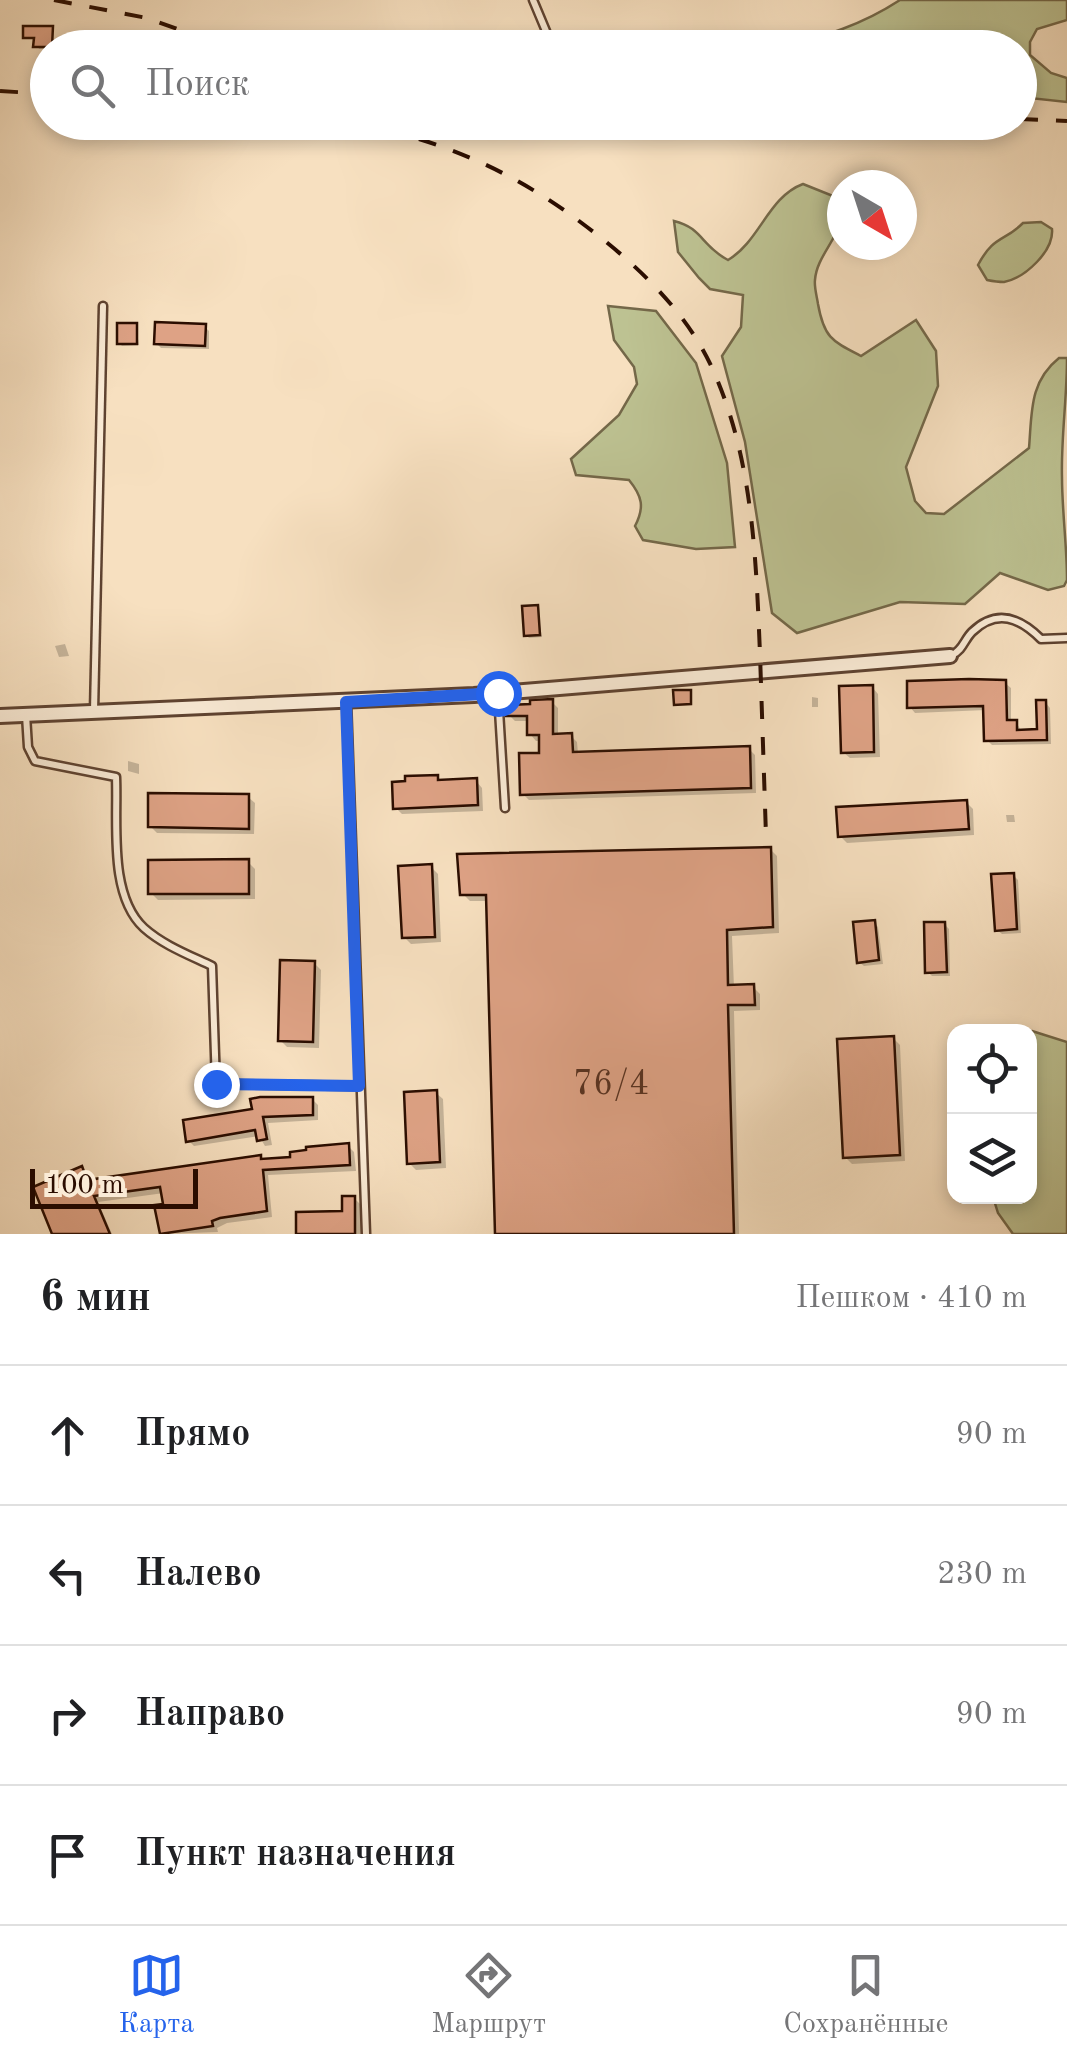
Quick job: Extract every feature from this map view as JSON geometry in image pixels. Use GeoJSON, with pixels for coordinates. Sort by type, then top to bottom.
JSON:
{"type":"FeatureCollection","features":[{"type":"Feature","properties":{"kind":"street"},"geometry":{"type":"LineString","coordinates":[[0,716],[498,693],[950,656]]}},
{"type":"Feature","properties":{"kind":"lane"},"geometry":{"type":"LineString","coordinates":[[533,0],[545,30]]}},
{"type":"Feature","properties":{"kind":"lane"},"geometry":{"type":"LineString","coordinates":[[94,712],[104,306]]}},
{"type":"Feature","properties":{"kind":"lane"},"geometry":{"type":"LineString","coordinates":[[950,656],[958,654],[973,631],[994,618],[1010,616],[1041,639],[1067,638]]}},
{"type":"Feature","properties":{"kind":"lane"},"geometry":{"type":"LineString","coordinates":[[498,693],[504,808]]}},
{"type":"Feature","properties":{"kind":"lane"},"geometry":{"type":"LineString","coordinates":[[346,702],[366,1234]]}},
{"type":"Feature","properties":{"kind":"lane"},"geometry":{"type":"LineString","coordinates":[[26,715],[28,747],[34,761],[116,778],[120,888],[127,907],[157,938],[212,966],[216,1084],[359,1086]]}},
{"type":"Feature","properties":{"kind":"green space"},"geometry":{"type":"Polygon","coordinates":[[[900,0],[1067,0],[1067,20],[1036,30],[840,30],[900,0]]]}},
{"type":"Feature","properties":{"kind":"green space"},"geometry":{"type":"Polygon","coordinates":[[[1037,61],[1051,73],[1067,78],[1067,102],[1037,99],[1037,61]]]}},
{"type":"Feature","properties":{"kind":"green space"},"geometry":{"type":"Polygon","coordinates":[[[803,184],[827,194],[827,248],[817,269],[815,289],[823,324],[831,337],[861,356],[916,320],[936,351],[938,386],[906,467],[915,501],[926,513],[944,514],[1029,448],[1037,388],[1049,367],[1059,358],[1067,358],[1062,462],[1067,580],[1064,586],[1048,590],[1000,573],[965,604],[900,602],[797,633],[772,613],[745,442],[722,356],[741,327],[743,295],[710,289],[699,278],[678,252],[674,221],[691,228],[728,260],[791,190],[803,184]]]}},
{"type":"Feature","properties":{"kind":"green space"},"geometry":{"type":"Polygon","coordinates":[[[1041,222],[1052,229],[1048,246],[1037,262],[1004,282],[987,280],[978,265],[989,248],[1023,223],[1041,222]]]}},
{"type":"Feature","properties":{"kind":"green space"},"geometry":{"type":"Polygon","coordinates":[[[608,306],[656,311],[696,363],[727,463],[735,547],[696,549],[643,540],[635,526],[641,502],[629,480],[576,475],[571,459],[619,415],[637,384],[634,367],[614,340],[608,306]]]}},
{"type":"Feature","properties":{"kind":"green space"},"geometry":{"type":"Polygon","coordinates":[[[1037,1033],[1067,1042],[1067,1234],[1013,1234],[995,1204],[1037,1204],[1037,1033]]]}},
{"type":"Feature","properties":{"kind":"building"},"geometry":{"type":"Polygon","coordinates":[[[23,26],[53,26],[53,30],[30,30],[30,38],[23,38],[23,26]]]}},
{"type":"Feature","properties":{"kind":"building"},"geometry":{"type":"Polygon","coordinates":[[[155,322],[206,324],[205,346],[154,344],[155,322]]]}},
{"type":"Feature","properties":{"kind":"building"},"geometry":{"type":"Polygon","coordinates":[[[117,323],[137,323],[137,344],[117,344],[117,323]]]}},
{"type":"Feature","properties":{"kind":"building"},"geometry":{"type":"Polygon","coordinates":[[[538,605],[540,635],[524,636],[522,606],[538,605]]]}},
{"type":"Feature","properties":{"kind":"building"},"geometry":{"type":"Polygon","coordinates":[[[1006,680],[1007,720],[1017,720],[1017,730],[1037,729],[1036,700],[1046,700],[1047,740],[984,741],[983,706],[907,708],[907,681],[1006,680]]]}},
{"type":"Feature","properties":{"kind":"building"},"geometry":{"type":"Polygon","coordinates":[[[873,685],[874,752],[841,753],[839,686],[873,685]]]}},
{"type":"Feature","properties":{"kind":"building"},"geometry":{"type":"Polygon","coordinates":[[[673,690],[691,690],[691,704],[674,705],[673,690]]]}},
{"type":"Feature","properties":{"kind":"building"},"geometry":{"type":"Polygon","coordinates":[[[553,699],[553,734],[572,733],[573,752],[750,746],[751,788],[520,795],[519,753],[539,753],[539,735],[527,735],[527,716],[506,716],[506,705],[553,699]]]}},
{"type":"Feature","properties":{"kind":"building"},"geometry":{"type":"Polygon","coordinates":[[[438,775],[438,780],[477,778],[478,805],[393,809],[392,782],[405,781],[405,776],[438,775]]]}},
{"type":"Feature","properties":{"kind":"building"},"geometry":{"type":"Polygon","coordinates":[[[148,793],[249,794],[249,829],[148,827],[148,793]]]}},
{"type":"Feature","properties":{"kind":"building"},"geometry":{"type":"Polygon","coordinates":[[[967,800],[969,829],[838,837],[836,807],[967,800]]]}},
{"type":"Feature","properties":{"kind":"building"},"geometry":{"type":"Polygon","coordinates":[[[771,847],[773,927],[727,930],[728,985],[754,984],[755,1005],[728,1005],[734,1234],[495,1234],[486,895],[460,895],[457,854],[771,847]]]}},
{"type":"Feature","properties":{"kind":"building"},"geometry":{"type":"Polygon","coordinates":[[[249,859],[249,894],[148,894],[148,860],[249,859]]]}},
{"type":"Feature","properties":{"kind":"building"},"geometry":{"type":"Polygon","coordinates":[[[432,864],[435,937],[402,938],[398,866],[432,864]]]}},
{"type":"Feature","properties":{"kind":"building"},"geometry":{"type":"Polygon","coordinates":[[[1014,873],[1017,929],[995,931],[991,874],[1014,873]]]}},
{"type":"Feature","properties":{"kind":"building"},"geometry":{"type":"Polygon","coordinates":[[[875,920],[879,960],[857,963],[853,922],[875,920]]]}},
{"type":"Feature","properties":{"kind":"building"},"geometry":{"type":"Polygon","coordinates":[[[924,922],[945,922],[947,972],[925,973],[924,922]]]}},
{"type":"Feature","properties":{"kind":"building"},"geometry":{"type":"Polygon","coordinates":[[[280,960],[315,961],[313,1042],[278,1041],[280,960]]]}},
{"type":"Feature","properties":{"kind":"building"},"geometry":{"type":"Polygon","coordinates":[[[894,1036],[900,1155],[843,1158],[837,1039],[894,1036]]]}},
{"type":"Feature","properties":{"kind":"building"},"geometry":{"type":"Polygon","coordinates":[[[437,1090],[440,1162],[407,1164],[404,1092],[437,1090]]]}},
{"type":"Feature","properties":{"kind":"building"},"geometry":{"type":"Polygon","coordinates":[[[313,1097],[313,1115],[263,1117],[267,1139],[257,1141],[255,1130],[186,1142],[183,1120],[252,1109],[250,1099],[313,1097]]]}},
{"type":"Feature","properties":{"kind":"building"},"geometry":{"type":"Polygon","coordinates":[[[349,1143],[350,1165],[263,1170],[267,1211],[220,1218],[212,1221],[213,1226],[160,1234],[154,1205],[163,1204],[160,1187],[94,1196],[110,1234],[52,1234],[33,1187],[82,1166],[87,1180],[261,1155],[261,1159],[290,1157],[290,1152],[306,1147],[349,1143]]]}},
{"type":"Feature","properties":{"kind":"building"},"geometry":{"type":"Polygon","coordinates":[[[342,1196],[355,1196],[355,1234],[296,1234],[296,1212],[342,1211],[342,1196]]]}},
{"type":"Feature","properties":{"kind":"railway"},"geometry":{"type":"LineString","coordinates":[[54,0],[147,18],[180,30]]}},
{"type":"Feature","properties":{"kind":"railway"},"geometry":{"type":"LineString","coordinates":[[0,91],[30,93]]}},
{"type":"Feature","properties":{"kind":"railway"},"geometry":{"type":"LineString","coordinates":[[1037,120],[1067,121]]}},
{"type":"Feature","properties":{"kind":"railway"},"geometry":{"type":"LineString","coordinates":[[422,140],[501,172],[602,239],[640,271],[674,308],[713,370],[737,438],[750,509],[766,836]]}},
{"type":"Feature","properties":{"kind":"route"},"geometry":{"type":"LineString","coordinates":[[216,1084],[359,1086],[346,702],[498,693]]}}]}
